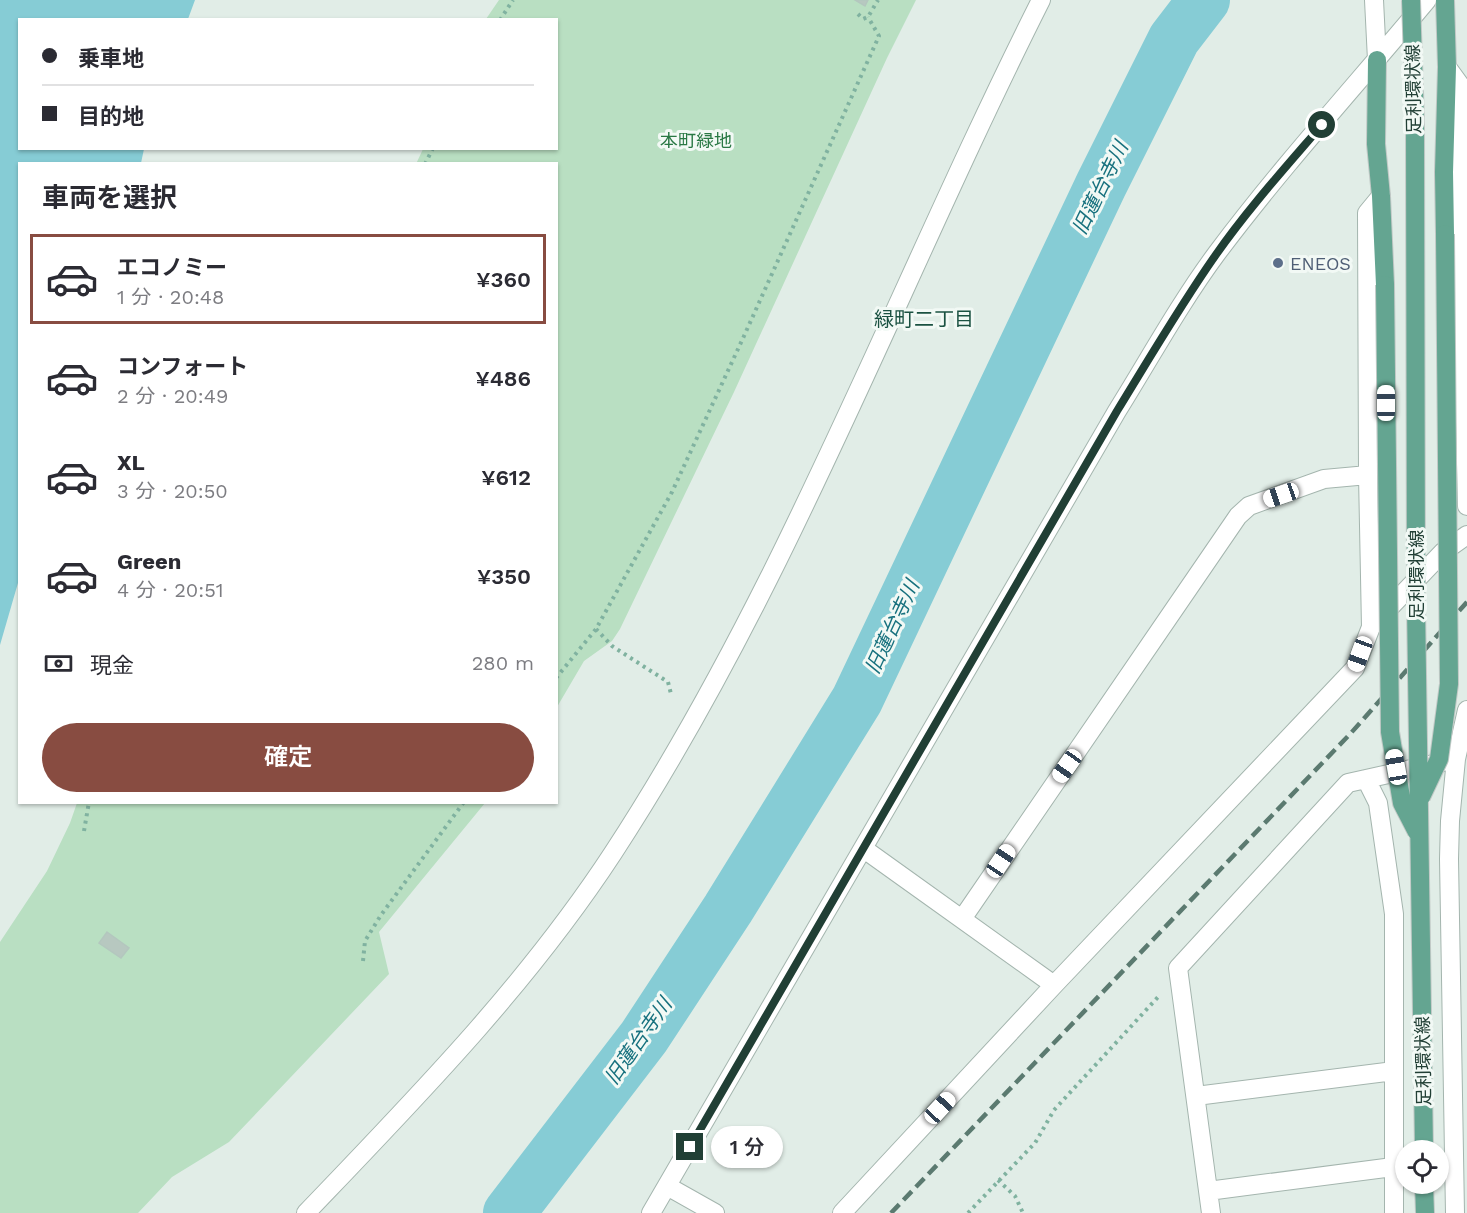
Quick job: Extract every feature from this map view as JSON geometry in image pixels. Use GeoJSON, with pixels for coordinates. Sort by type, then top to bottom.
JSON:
{"type":"FeatureCollection","features":[{"type":"Feature","properties":{"kind":"main road","name":"足利環状線"},"geometry":{"type":"LineString","coordinates":[[1411,0],[1424,1140]]}},
{"type":"Feature","properties":{"kind":"main road"},"geometry":{"type":"LineString","coordinates":[[1419,803],[1438,759],[1449,684],[1444,172],[1447,67],[1444,0]]}},
{"type":"Feature","properties":{"kind":"main road"},"geometry":{"type":"LineString","coordinates":[[1377,60],[1377,144],[1385,285],[1390,732],[1402,803],[1420,838]]}},
{"type":"Feature","properties":{"kind":"main road"},"geometry":{"type":"LineString","coordinates":[[1424,1194],[1425,1213]]}},
{"type":"Feature","properties":{"kind":"street"},"geometry":{"type":"LineString","coordinates":[[306,1213],[447,1065],[531,966],[612,855],[678,748],[776,566],[1041,0]]}},
{"type":"Feature","properties":{"kind":"street"},"geometry":{"type":"LineString","coordinates":[[1374,0],[1377,60]]}},
{"type":"Feature","properties":{"kind":"street"},"geometry":{"type":"LineString","coordinates":[[651,1213],[1117,411],[1182,304],[1262,195],[1427,0]]}},
{"type":"Feature","properties":{"kind":"street"},"geometry":{"type":"LineString","coordinates":[[1447,67],[1460,85],[1467,506]]}},
{"type":"Feature","properties":{"kind":"street"},"geometry":{"type":"LineString","coordinates":[[842,1213],[1054,985],[1355,668],[1371,627],[1367,213],[1381,196]]}},
{"type":"Feature","properties":{"kind":"street"},"geometry":{"type":"LineString","coordinates":[[962,919],[1238,516],[1249,506],[1324,479],[1368,475]]}},
{"type":"Feature","properties":{"kind":"street"},"geometry":{"type":"LineString","coordinates":[[1371,627],[1443,552],[1467,535]]}},
{"type":"Feature","properties":{"kind":"street"},"geometry":{"type":"LineString","coordinates":[[1455,1213],[1459,1000],[1449,859],[1456,759],[1467,710]]}},
{"type":"Feature","properties":{"kind":"street"},"geometry":{"type":"LineString","coordinates":[[1211,1213],[1178,968],[1348,783],[1456,759]]}},
{"type":"Feature","properties":{"kind":"street"},"geometry":{"type":"LineString","coordinates":[[1366,779],[1378,803],[1394,914],[1394,1213]]}},
{"type":"Feature","properties":{"kind":"street"},"geometry":{"type":"LineString","coordinates":[[864,849],[1054,985]]}},
{"type":"Feature","properties":{"kind":"street"},"geometry":{"type":"LineString","coordinates":[[1196,1096],[1394,1071]]}},
{"type":"Feature","properties":{"kind":"street"},"geometry":{"type":"LineString","coordinates":[[1208,1191],[1393,1167]]}},
{"type":"Feature","properties":{"kind":"street"},"geometry":{"type":"LineString","coordinates":[[667,1186],[714,1213]]}},
{"type":"Feature","properties":{"kind":"path"},"geometry":{"type":"LineString","coordinates":[[501,18],[513,0]]}},
{"type":"Feature","properties":{"kind":"path"},"geometry":{"type":"LineString","coordinates":[[858,14],[863,19],[868,17],[878,0]]}},
{"type":"Feature","properties":{"kind":"path"},"geometry":{"type":"LineString","coordinates":[[558,676],[596,629],[672,492],[879,36],[868,17]]}},
{"type":"Feature","properties":{"kind":"path"},"geometry":{"type":"LineString","coordinates":[[596,629],[612,646],[668,682],[671,694]]}},
{"type":"Feature","properties":{"kind":"path"},"geometry":{"type":"LineString","coordinates":[[84,831],[89,804]]}},
{"type":"Feature","properties":{"kind":"path"},"geometry":{"type":"LineString","coordinates":[[363,961],[365,941],[381,915],[463,804]]}},
{"type":"Feature","properties":{"kind":"path"},"geometry":{"type":"LineString","coordinates":[[968,1213],[1035,1143],[1054,1110],[1164,991]]}},
{"type":"Feature","properties":{"kind":"path"},"geometry":{"type":"LineString","coordinates":[[998,1180],[1015,1196],[1023,1213]]}},
{"type":"Feature","properties":{"kind":"green space","name":"本町緑地"},"geometry":{"type":"Polygon","coordinates":[[[499,0],[916,0],[887,58],[734,392],[620,629],[612,641],[584,661],[558,705],[558,162],[417,162],[423,150],[558,150],[558,18],[487,18],[499,0]]]}},
{"type":"Feature","properties":{"kind":"green space"},"geometry":{"type":"Polygon","coordinates":[[[77,804],[484,804],[379,932],[389,974],[229,1142],[172,1177],[138,1213],[0,1213],[0,942],[47,871],[77,804]]]}},
{"type":"Feature","properties":{"kind":"water"},"geometry":{"type":"Polygon","coordinates":[[[0,0],[195,0],[188,18],[18,18],[18,150],[144,150],[141,162],[18,162],[18,583],[0,645],[0,0]]]}},
{"type":"Feature","properties":{"kind":"building"},"geometry":{"type":"Polygon","coordinates":[[[855,0],[868,0],[865,6],[855,0]]]}},
{"type":"Feature","properties":{"kind":"building"},"geometry":{"type":"Polygon","coordinates":[[[107,932],[129,948],[121,958],[99,943],[107,932]]]}},
{"type":"Feature","properties":{"kind":"waterway","name":"旧蓮台寺川"},"geometry":{"type":"LineString","coordinates":[[509,1213],[644,1037],[728,909],[857,700],[1101,185],[1174,39],[1204,0]]}},
{"type":"Feature","properties":{"kind":"railway"},"geometry":{"type":"LineString","coordinates":[[891,1213],[1351,733],[1467,602]]}},
{"type":"Feature","properties":{"kind":"place","name":"ENEOS"},"geometry":{"type":"Point","coordinates":[1278,263]}},
{"type":"Feature","properties":{"kind":"district","name":"緑町二丁目"},"geometry":{"type":"Point","coordinates":[924,319]}},
{"type":"Feature","properties":{"kind":"route"},"geometry":{"type":"LineString","coordinates":[[690,1147],[1117,411],[1182,304],[1262,195],[1322,125]]}}]}
